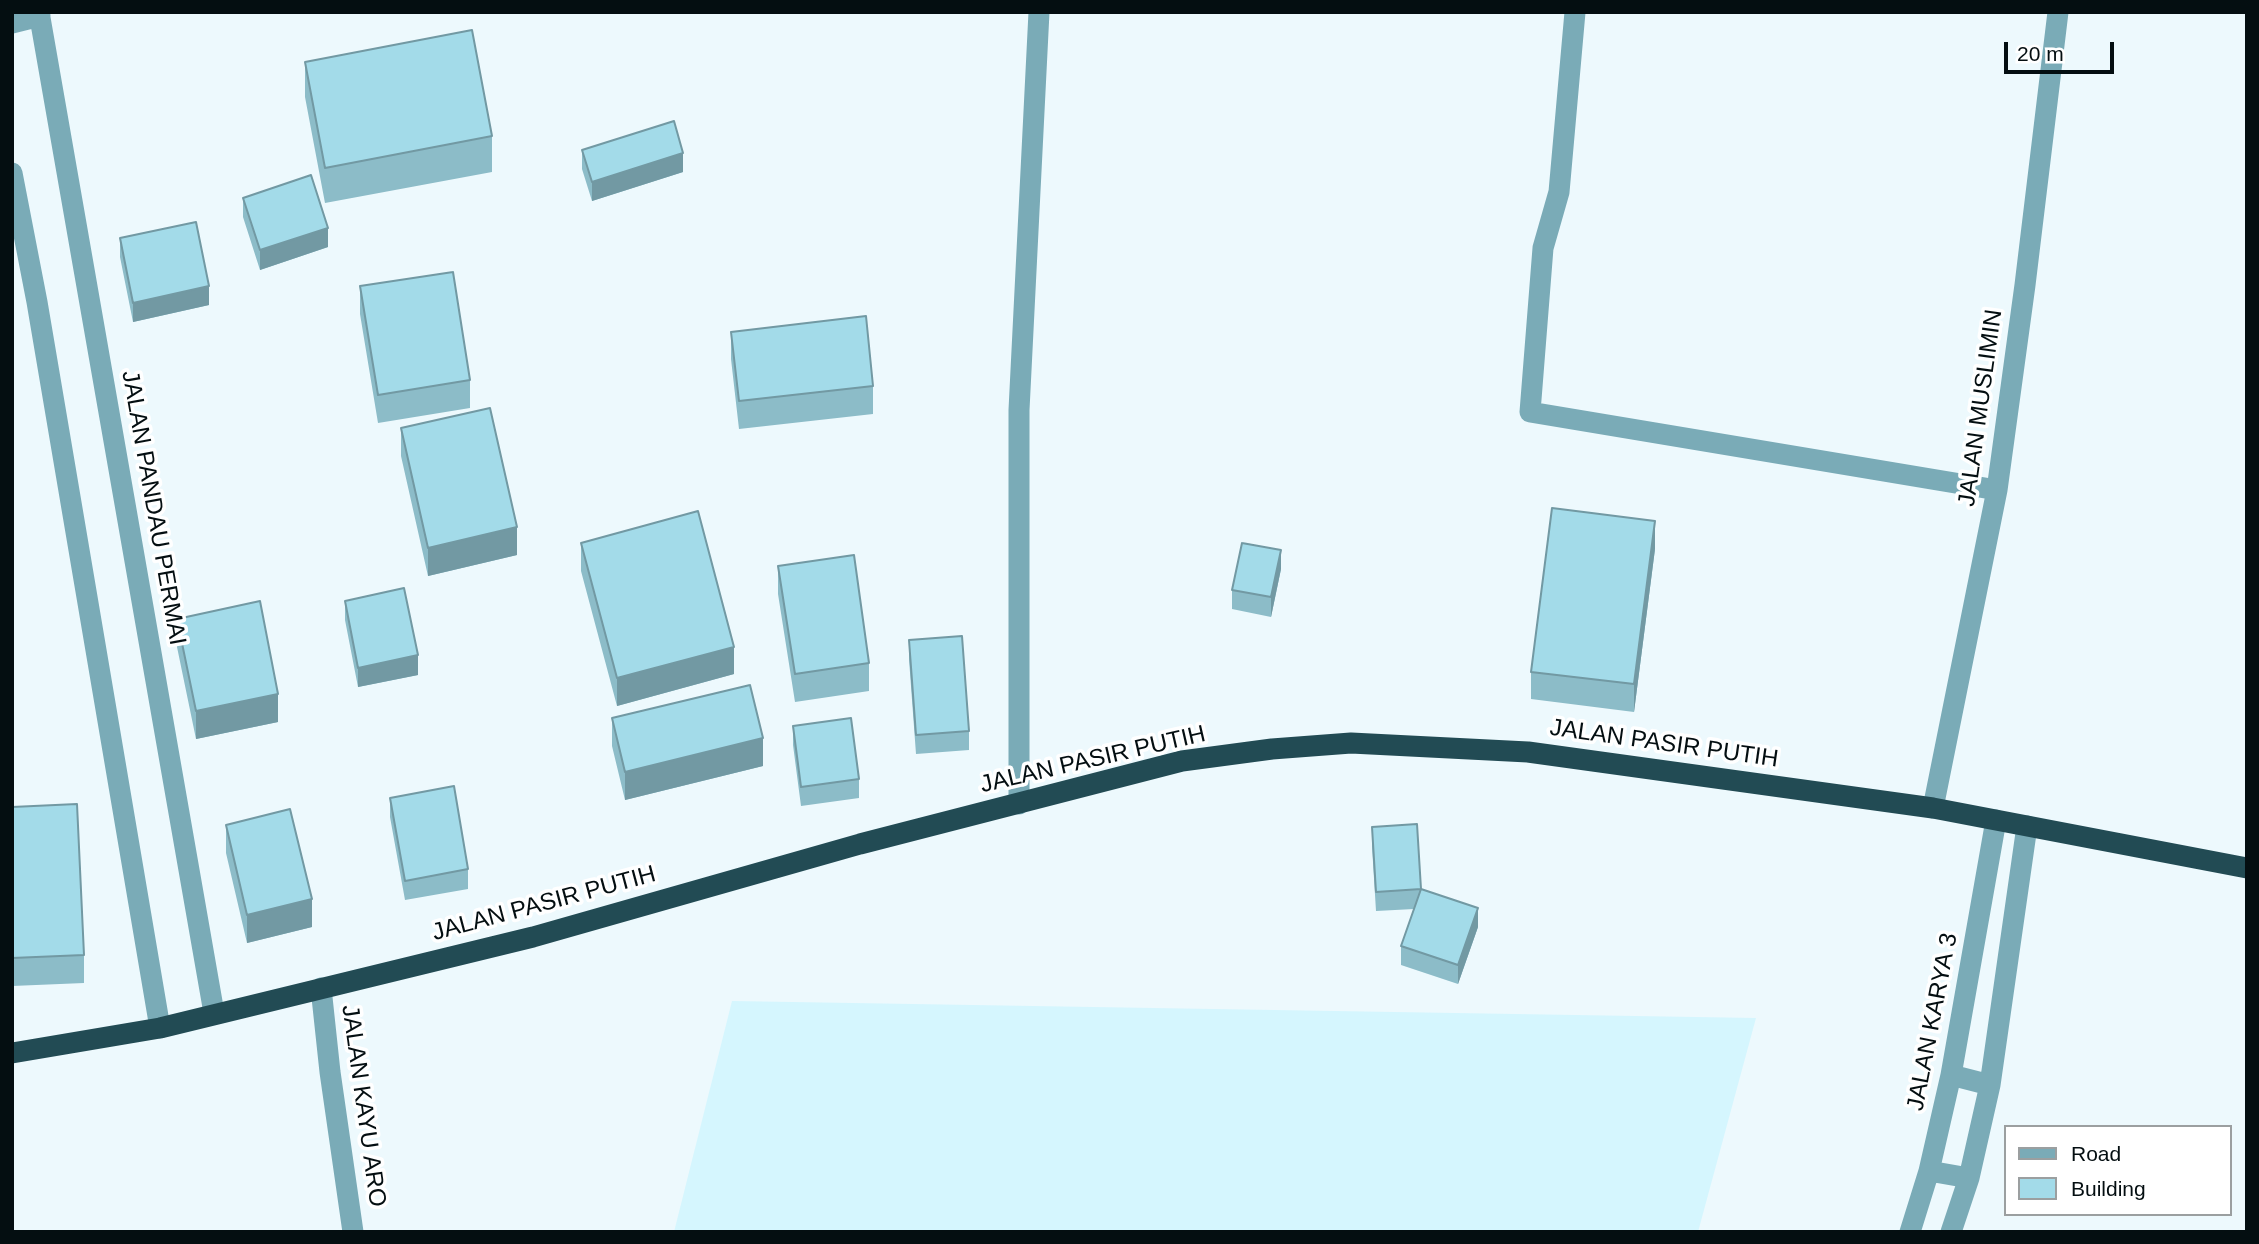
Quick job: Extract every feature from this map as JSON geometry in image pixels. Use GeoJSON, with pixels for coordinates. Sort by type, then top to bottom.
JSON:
{"type":"FeatureCollection","features":[{"type":"Feature","properties":{"kind":"highway","name":"JALAN PASIR PUTIH"},"geometry":{"type":"LineString","coordinates":[[12,1053],[160,1028],[533,937],[860,844],[1182,761],[1272,749],[1351,743],[1528,752],[1933,808],[2247,868]]}},
{"type":"Feature","properties":{"kind":"street"},"geometry":{"type":"LineString","coordinates":[[1019,804],[1019,410],[1039,12]]}},
{"type":"Feature","properties":{"kind":"street"},"geometry":{"type":"LineString","coordinates":[[1576,12],[1559,192],[1543,248],[1530,412],[1997,490]]}},
{"type":"Feature","properties":{"kind":"street","name":"JALAN MUSLIMIN"},"geometry":{"type":"LineString","coordinates":[[1933,808],[1997,490],[2058,12]]}},
{"type":"Feature","properties":{"kind":"street"},"geometry":{"type":"LineString","coordinates":[[12,23],[39,14]]}},
{"type":"Feature","properties":{"kind":"street","name":"JALAN PANDAU PERMAI"},"geometry":{"type":"LineString","coordinates":[[39,14],[214,1013]]}},
{"type":"Feature","properties":{"kind":"street"},"geometry":{"type":"LineString","coordinates":[[12,173],[39,316],[160,1028]]}},
{"type":"Feature","properties":{"kind":"street","name":"JALAN KARYA 3"},"geometry":{"type":"LineString","coordinates":[[1910,1232],[1929,1171],[1951,1075],[1996,820]]}},
{"type":"Feature","properties":{"kind":"street"},"geometry":{"type":"LineString","coordinates":[[1951,1232],[1969,1178],[1990,1085],[2028,826]]}},
{"type":"Feature","properties":{"kind":"street","name":"JALAN KAYU ARO"},"geometry":{"type":"LineString","coordinates":[[321,988],[353,1232]]}},
{"type":"Feature","properties":{"kind":"street"},"geometry":{"type":"LineString","coordinates":[[1951,1075],[1990,1085]]}},
{"type":"Feature","properties":{"kind":"street"},"geometry":{"type":"LineString","coordinates":[[1929,1171],[1969,1178]]}},
{"type":"Feature","properties":{"kind":"shaded area"},"geometry":{"type":"Polygon","coordinates":[[[732,1001],[1756,1018],[1698,1232],[674,1232],[732,1001]]]}},
{"type":"Feature","properties":{"kind":"building"},"geometry":{"type":"Polygon","coordinates":[[[472,30],[492,136],[325,168],[305,62],[472,30]]]}},
{"type":"Feature","properties":{"kind":"building"},"geometry":{"type":"Polygon","coordinates":[[[674,121],[683,153],[592,182],[582,150],[674,121]]]}},
{"type":"Feature","properties":{"kind":"building"},"geometry":{"type":"Polygon","coordinates":[[[311,175],[328,228],[260,250],[243,198],[311,175]]]}},
{"type":"Feature","properties":{"kind":"building"},"geometry":{"type":"Polygon","coordinates":[[[196,222],[209,286],[133,303],[120,238],[196,222]]]}},
{"type":"Feature","properties":{"kind":"building"},"geometry":{"type":"Polygon","coordinates":[[[453,272],[470,380],[378,395],[360,286],[453,272]]]}},
{"type":"Feature","properties":{"kind":"building"},"geometry":{"type":"Polygon","coordinates":[[[866,316],[873,386],[739,401],[731,332],[866,316]]]}},
{"type":"Feature","properties":{"kind":"building"},"geometry":{"type":"Polygon","coordinates":[[[490,408],[517,527],[428,548],[401,428],[490,408]]]}},
{"type":"Feature","properties":{"kind":"building"},"geometry":{"type":"Polygon","coordinates":[[[1552,508],[1655,521],[1634,684],[1531,672],[1552,508]]]}},
{"type":"Feature","properties":{"kind":"building"},"geometry":{"type":"Polygon","coordinates":[[[698,511],[734,647],[617,678],[581,543],[698,511]]]}},
{"type":"Feature","properties":{"kind":"building"},"geometry":{"type":"Polygon","coordinates":[[[1242,543],[1281,550],[1271,597],[1232,590],[1242,543]]]}},
{"type":"Feature","properties":{"kind":"building"},"geometry":{"type":"Polygon","coordinates":[[[854,555],[869,663],[795,674],[778,566],[854,555]]]}},
{"type":"Feature","properties":{"kind":"building"},"geometry":{"type":"Polygon","coordinates":[[[404,588],[418,655],[358,668],[345,601],[404,588]]]}},
{"type":"Feature","properties":{"kind":"building"},"geometry":{"type":"Polygon","coordinates":[[[260,601],[278,694],[196,711],[177,619],[260,601]]]}},
{"type":"Feature","properties":{"kind":"building"},"geometry":{"type":"Polygon","coordinates":[[[962,636],[969,731],[916,735],[909,640],[962,636]]]}},
{"type":"Feature","properties":{"kind":"building"},"geometry":{"type":"Polygon","coordinates":[[[750,685],[763,738],[625,772],[612,718],[750,685]]]}},
{"type":"Feature","properties":{"kind":"building"},"geometry":{"type":"Polygon","coordinates":[[[851,718],[859,779],[801,787],[793,726],[851,718]]]}},
{"type":"Feature","properties":{"kind":"building"},"geometry":{"type":"Polygon","coordinates":[[[454,786],[468,869],[405,881],[390,798],[454,786]]]}},
{"type":"Feature","properties":{"kind":"building"},"geometry":{"type":"Polygon","coordinates":[[[77,804],[84,955],[12,958],[12,807],[77,804]]]}},
{"type":"Feature","properties":{"kind":"building"},"geometry":{"type":"Polygon","coordinates":[[[290,809],[312,899],[247,915],[226,825],[290,809]]]}},
{"type":"Feature","properties":{"kind":"building"},"geometry":{"type":"Polygon","coordinates":[[[1417,824],[1421,889],[1376,892],[1372,827],[1417,824]]]}},
{"type":"Feature","properties":{"kind":"building"},"geometry":{"type":"Polygon","coordinates":[[[1421,889],[1478,908],[1458,965],[1401,946],[1421,889]]]}}]}
